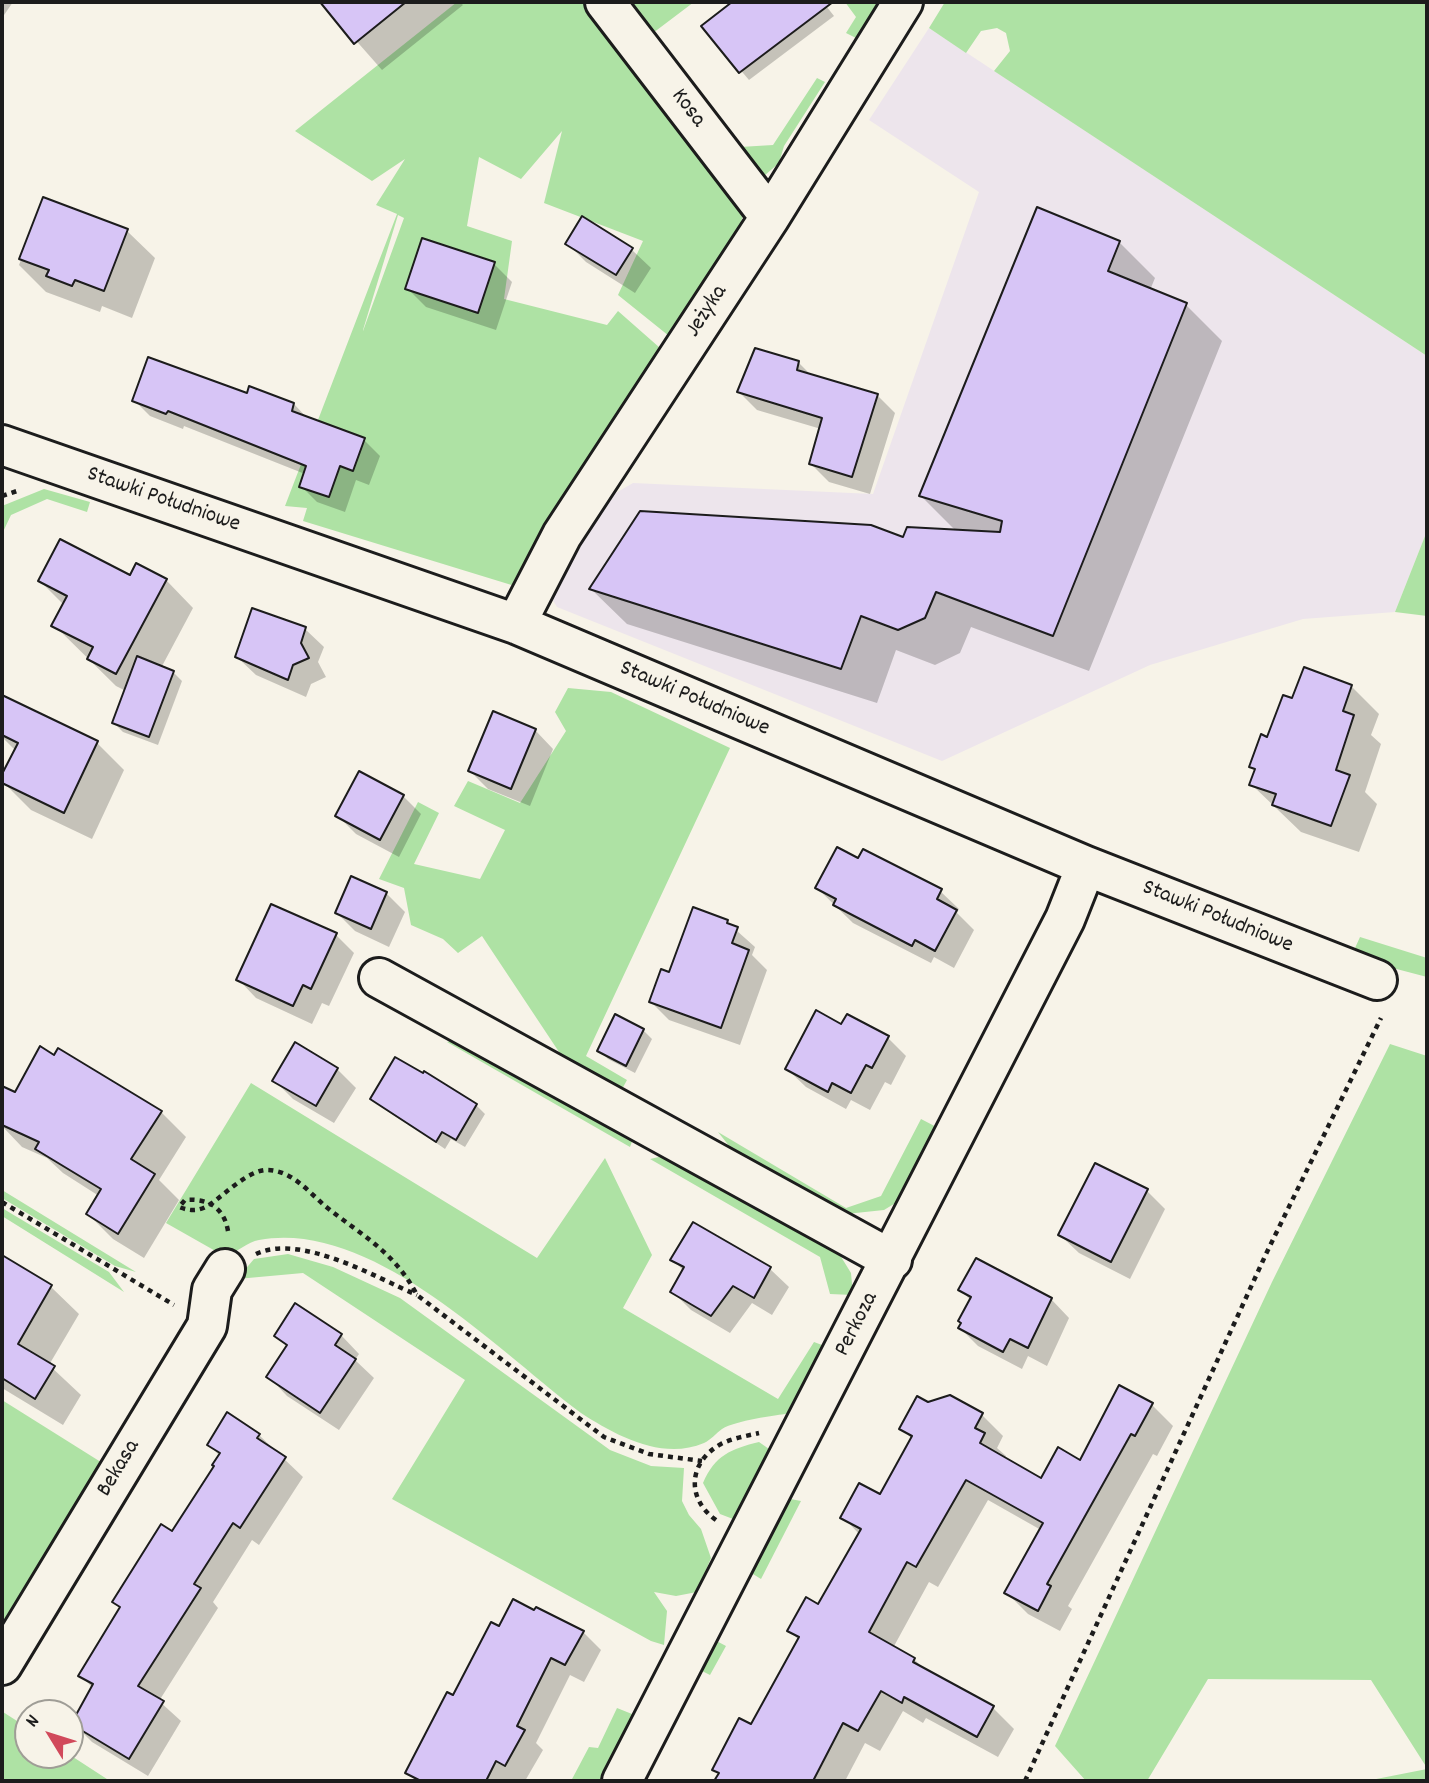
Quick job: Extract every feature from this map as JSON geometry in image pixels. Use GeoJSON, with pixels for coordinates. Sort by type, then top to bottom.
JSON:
{"type":"FeatureCollection","features":[{"type":"Feature","properties":{"kind":"street","name":"Kosa"},"geometry":{"type":"LineString","coordinates":[[605,2],[770,217]]}},
{"type":"Feature","properties":{"kind":"street","name":"Jeżyka"},"geometry":{"type":"LineString","coordinates":[[516,625],[562,535],[770,217],[903,2]]}},
{"type":"Feature","properties":{"kind":"street","name":"Stawki Południowe"},"geometry":{"type":"LineString","coordinates":[[2,445],[516,625],[1382,993]]}},
{"type":"Feature","properties":{"kind":"street","name":"Perkoza"},"geometry":{"type":"LineString","coordinates":[[622,1781],[1065,919],[1086,866]]}},
{"type":"Feature","properties":{"kind":"street"},"geometry":{"type":"LineString","coordinates":[[379,978],[891,1260]]}},
{"type":"Feature","properties":{"kind":"street","name":"Bekasa"},"geometry":{"type":"LineString","coordinates":[[2,1665],[207,1326],[212,1290],[225,1269]]}},
{"type":"Feature","properties":{"kind":"path"},"geometry":{"type":"LineString","coordinates":[[1024,1781],[1266,1254],[1382,993]]}},
{"type":"Feature","properties":{"kind":"path"},"geometry":{"type":"LineString","coordinates":[[225,1269],[229,1240],[223,1214],[212,1203],[196,1199],[186,1200],[179,1207],[197,1211],[212,1203],[260,1171],[284,1174],[298,1181],[325,1205],[377,1243],[416,1294]]}},
{"type":"Feature","properties":{"kind":"path"},"geometry":{"type":"LineString","coordinates":[[2,1202],[207,1326]]}},
{"type":"Feature","properties":{"kind":"path"},"geometry":{"type":"LineString","coordinates":[[225,1269],[265,1250],[313,1251],[416,1294],[604,1437],[649,1454],[702,1461]]}},
{"type":"Feature","properties":{"kind":"path"},"geometry":{"type":"LineString","coordinates":[[758,1519],[729,1525],[705,1512],[694,1493],[694,1480],[702,1461],[720,1445],[734,1438],[807,1423]]}},
{"type":"Feature","properties":{"kind":"shaded area"},"geometry":{"type":"Polygon","coordinates":[[[929,28],[1427,356],[1427,531],[1395,612],[1303,619],[1150,665],[942,761],[557,607],[548,592],[614,494],[633,483],[873,494],[979,192],[869,120],[929,28]]]}},
{"type":"Feature","properties":{"kind":"green space"},"geometry":{"type":"Polygon","coordinates":[[[457,2],[597,2],[746,204],[735,244],[674,340],[618,295],[643,241],[544,203],[562,131],[521,179],[479,157],[467,226],[512,241],[504,299],[607,325],[618,311],[668,355],[518,587],[303,521],[307,508],[285,506],[397,214],[376,205],[405,159],[372,181],[295,131],[457,2]],[[398,215],[363,331],[404,218],[398,215]]]}},
{"type":"Feature","properties":{"kind":"green space"},"geometry":{"type":"Polygon","coordinates":[[[618,2],[694,2],[653,33],[740,147],[773,145],[817,78],[825,82],[784,146],[779,163],[764,176],[757,175],[618,2]]]}},
{"type":"Feature","properties":{"kind":"green space"},"geometry":{"type":"Polygon","coordinates":[[[845,2],[890,2],[864,42],[846,33],[856,17],[845,2]]]}},
{"type":"Feature","properties":{"kind":"green space"},"geometry":{"type":"Polygon","coordinates":[[[945,2],[1427,2],[1427,356],[994,71],[1010,51],[1006,33],[997,28],[981,31],[966,53],[929,28],[945,2]]]}},
{"type":"Feature","properties":{"kind":"green space"},"geometry":{"type":"Polygon","coordinates":[[[44,489],[90,502],[87,512],[47,499],[11,515],[2,534],[2,506],[44,489]]]}},
{"type":"Feature","properties":{"kind":"green space"},"geometry":{"type":"Polygon","coordinates":[[[1427,531],[1427,616],[1395,612],[1427,531]]]}},
{"type":"Feature","properties":{"kind":"green space"},"geometry":{"type":"Polygon","coordinates":[[[568,688],[611,692],[730,748],[586,1056],[627,1080],[621,1091],[561,1055],[482,936],[458,953],[443,939],[411,925],[404,888],[379,879],[418,802],[439,813],[414,864],[480,879],[505,830],[454,806],[468,781],[520,803],[566,731],[555,712],[568,688]]]}},
{"type":"Feature","properties":{"kind":"green space"},"geometry":{"type":"Polygon","coordinates":[[[1360,937],[1427,958],[1427,977],[1351,957],[1360,937]]]}},
{"type":"Feature","properties":{"kind":"green space"},"geometry":{"type":"Polygon","coordinates":[[[457,1040],[634,1136],[630,1147],[447,1042],[457,1040]]]}},
{"type":"Feature","properties":{"kind":"green space"},"geometry":{"type":"Polygon","coordinates":[[[1390,1044],[1427,1056],[1427,1768],[1371,1680],[1208,1679],[1147,1781],[1086,1781],[1055,1746],[1272,1282],[1390,1044]]]}},
{"type":"Feature","properties":{"kind":"green space"},"geometry":{"type":"Polygon","coordinates":[[[251,1083],[537,1258],[605,1158],[652,1255],[623,1308],[778,1399],[814,1342],[822,1345],[791,1413],[737,1423],[722,1429],[704,1443],[688,1448],[672,1449],[640,1443],[609,1430],[581,1413],[431,1295],[388,1269],[345,1249],[302,1239],[259,1240],[226,1257],[166,1223],[251,1083]]]}},
{"type":"Feature","properties":{"kind":"green space"},"geometry":{"type":"Polygon","coordinates":[[[921,1119],[948,1133],[907,1196],[884,1210],[846,1214],[734,1152],[718,1132],[846,1208],[881,1196],[921,1119]]]}},
{"type":"Feature","properties":{"kind":"green space"},"geometry":{"type":"Polygon","coordinates":[[[663,1156],[835,1247],[851,1273],[853,1295],[830,1294],[820,1257],[650,1159],[663,1156]]]}},
{"type":"Feature","properties":{"kind":"green space"},"geometry":{"type":"Polygon","coordinates":[[[2,1190],[136,1272],[115,1266],[2,1198],[2,1190]]]}},
{"type":"Feature","properties":{"kind":"green space"},"geometry":{"type":"Polygon","coordinates":[[[2,1208],[109,1272],[124,1292],[2,1216],[2,1208]]]}},
{"type":"Feature","properties":{"kind":"green space"},"geometry":{"type":"Polygon","coordinates":[[[288,1254],[333,1267],[400,1298],[610,1450],[651,1466],[684,1468],[682,1501],[701,1529],[711,1558],[697,1592],[676,1596],[654,1592],[667,1611],[664,1645],[651,1641],[392,1499],[465,1380],[303,1273],[237,1279],[254,1259],[288,1254]]]}},
{"type":"Feature","properties":{"kind":"green space"},"geometry":{"type":"Polygon","coordinates":[[[2,1400],[104,1464],[2,1631],[2,1400]]]}},
{"type":"Feature","properties":{"kind":"green space"},"geometry":{"type":"Polygon","coordinates":[[[759,1442],[769,1449],[769,1463],[748,1511],[733,1519],[720,1514],[703,1483],[708,1473],[725,1455],[740,1447],[759,1442]]]}},
{"type":"Feature","properties":{"kind":"green space"},"geometry":{"type":"Polygon","coordinates":[[[780,1497],[801,1501],[761,1579],[748,1571],[780,1497]]]}},
{"type":"Feature","properties":{"kind":"green space"},"geometry":{"type":"Polygon","coordinates":[[[709,1637],[726,1646],[710,1675],[702,1671],[680,1713],[669,1709],[709,1637]]]}},
{"type":"Feature","properties":{"kind":"green space"},"geometry":{"type":"Polygon","coordinates":[[[617,1708],[642,1718],[609,1781],[571,1781],[589,1747],[598,1748],[617,1708]]]}},
{"type":"Feature","properties":{"kind":"green space"},"geometry":{"type":"Polygon","coordinates":[[[3,1712],[14,1719],[14,1769],[84,1769],[84,1764],[110,1781],[2,1781],[3,1712]]]}},
{"type":"Feature","properties":{"kind":"green space"},"geometry":{"type":"Polygon","coordinates":[[[1427,1769],[1427,1781],[1366,1781],[1427,1769]]]}},
{"type":"Feature","properties":{"kind":"building"},"geometry":{"type":"Polygon","coordinates":[[[320,2],[406,2],[354,44],[320,2]]]}},
{"type":"Feature","properties":{"kind":"building"},"geometry":{"type":"Polygon","coordinates":[[[732,2],[833,2],[739,73],[701,26],[732,2]]]}},
{"type":"Feature","properties":{"kind":"building"},"geometry":{"type":"Polygon","coordinates":[[[43,197],[128,229],[104,291],[75,280],[72,286],[46,276],[49,270],[19,259],[43,197]]]}},
{"type":"Feature","properties":{"kind":"building"},"geometry":{"type":"Polygon","coordinates":[[[1037,207],[1120,241],[1108,271],[1187,303],[1053,636],[936,592],[925,618],[898,630],[861,616],[841,669],[589,589],[640,511],[871,525],[903,537],[907,527],[1000,532],[1002,521],[919,496],[1037,207]]]}},
{"type":"Feature","properties":{"kind":"building"},"geometry":{"type":"Polygon","coordinates":[[[582,216],[633,248],[616,275],[565,244],[582,216]]]}},
{"type":"Feature","properties":{"kind":"building"},"geometry":{"type":"Polygon","coordinates":[[[422,238],[495,262],[478,313],[405,289],[422,238]]]}},
{"type":"Feature","properties":{"kind":"building"},"geometry":{"type":"Polygon","coordinates":[[[755,348],[799,361],[797,370],[878,394],[852,477],[809,464],[822,418],[737,392],[755,348]]]}},
{"type":"Feature","properties":{"kind":"building"},"geometry":{"type":"Polygon","coordinates":[[[148,357],[247,393],[249,386],[294,403],[292,411],[365,438],[353,471],[340,466],[329,497],[299,487],[306,466],[168,411],[166,414],[132,401],[148,357]]]}},
{"type":"Feature","properties":{"kind":"building"},"geometry":{"type":"Polygon","coordinates":[[[60,539],[130,575],[136,563],[167,579],[116,674],[87,659],[93,647],[51,626],[67,596],[38,581],[60,539]]]}},
{"type":"Feature","properties":{"kind":"building"},"geometry":{"type":"Polygon","coordinates":[[[252,608],[306,627],[301,643],[309,658],[293,665],[288,680],[235,657],[252,608]]]}},
{"type":"Feature","properties":{"kind":"building"},"geometry":{"type":"Polygon","coordinates":[[[137,656],[174,671],[149,737],[112,723],[137,656]]]}},
{"type":"Feature","properties":{"kind":"building"},"geometry":{"type":"Polygon","coordinates":[[[1304,667],[1352,685],[1343,711],[1354,715],[1336,770],[1350,775],[1331,826],[1272,805],[1276,794],[1249,785],[1255,769],[1249,767],[1261,734],[1267,737],[1283,695],[1292,698],[1304,667]]]}},
{"type":"Feature","properties":{"kind":"building"},"geometry":{"type":"Polygon","coordinates":[[[2,695],[98,741],[64,813],[2,783],[2,774],[18,743],[2,735],[2,695]]]}},
{"type":"Feature","properties":{"kind":"building"},"geometry":{"type":"Polygon","coordinates":[[[493,711],[536,729],[511,789],[468,771],[493,711]]]}},
{"type":"Feature","properties":{"kind":"building"},"geometry":{"type":"Polygon","coordinates":[[[359,771],[404,795],[380,840],[335,816],[359,771]]]}},
{"type":"Feature","properties":{"kind":"building"},"geometry":{"type":"Polygon","coordinates":[[[837,847],[858,858],[863,849],[942,889],[937,899],[957,910],[935,951],[915,940],[912,946],[833,905],[836,899],[815,888],[837,847]]]}},
{"type":"Feature","properties":{"kind":"building"},"geometry":{"type":"Polygon","coordinates":[[[351,876],[387,892],[371,929],[335,913],[351,876]]]}},
{"type":"Feature","properties":{"kind":"building"},"geometry":{"type":"Polygon","coordinates":[[[271,904],[337,933],[311,989],[303,985],[293,1006],[236,980],[271,904]]]}},
{"type":"Feature","properties":{"kind":"building"},"geometry":{"type":"Polygon","coordinates":[[[693,907],[728,920],[727,923],[738,927],[732,943],[749,950],[721,1028],[649,1002],[661,969],[669,972],[693,907]]]}},
{"type":"Feature","properties":{"kind":"building"},"geometry":{"type":"Polygon","coordinates":[[[816,1010],[841,1024],[847,1014],[889,1036],[872,1068],[866,1065],[851,1093],[832,1083],[828,1092],[785,1069],[816,1010]]]}},
{"type":"Feature","properties":{"kind":"building"},"geometry":{"type":"Polygon","coordinates":[[[615,1014],[644,1029],[626,1066],[597,1051],[615,1014]]]}},
{"type":"Feature","properties":{"kind":"building"},"geometry":{"type":"Polygon","coordinates":[[[295,1042],[338,1068],[316,1106],[272,1081],[295,1042]]]}},
{"type":"Feature","properties":{"kind":"building"},"geometry":{"type":"Polygon","coordinates":[[[40,1046],[54,1055],[58,1048],[162,1111],[131,1159],[155,1174],[118,1234],[86,1214],[101,1189],[35,1149],[39,1142],[2,1125],[2,1086],[15,1092],[40,1046]]]}},
{"type":"Feature","properties":{"kind":"building"},"geometry":{"type":"Polygon","coordinates":[[[395,1057],[423,1073],[424,1071],[477,1104],[456,1140],[442,1132],[436,1142],[370,1099],[395,1057]]]}},
{"type":"Feature","properties":{"kind":"building"},"geometry":{"type":"Polygon","coordinates":[[[1095,1163],[1148,1189],[1111,1262],[1058,1235],[1095,1163]]]}},
{"type":"Feature","properties":{"kind":"building"},"geometry":{"type":"Polygon","coordinates":[[[693,1222],[771,1267],[754,1298],[733,1286],[711,1316],[670,1292],[684,1267],[670,1260],[693,1222]]]}},
{"type":"Feature","properties":{"kind":"building"},"geometry":{"type":"Polygon","coordinates":[[[2,1255],[52,1285],[18,1344],[55,1366],[35,1399],[2,1378],[2,1255]]]}},
{"type":"Feature","properties":{"kind":"building"},"geometry":{"type":"Polygon","coordinates":[[[976,1258],[1052,1298],[1028,1348],[1010,1339],[1003,1352],[958,1328],[961,1323],[958,1321],[971,1297],[958,1290],[976,1258]]]}},
{"type":"Feature","properties":{"kind":"building"},"geometry":{"type":"Polygon","coordinates":[[[295,1303],[342,1334],[335,1345],[356,1359],[320,1413],[266,1377],[287,1345],[274,1336],[295,1303]]]}},
{"type":"Feature","properties":{"kind":"building"},"geometry":{"type":"Polygon","coordinates":[[[1119,1385],[1153,1403],[1135,1436],[1131,1434],[1047,1584],[1051,1586],[1038,1611],[1004,1593],[1043,1523],[966,1480],[916,1567],[907,1562],[869,1632],[915,1658],[913,1662],[994,1706],[977,1737],[904,1697],[902,1703],[881,1691],[858,1731],[843,1723],[813,1781],[714,1781],[719,1773],[712,1770],[739,1718],[751,1724],[799,1637],[787,1631],[806,1597],[818,1604],[861,1529],[840,1518],[859,1483],[880,1494],[912,1436],[899,1429],[917,1396],[928,1402],[950,1395],[983,1413],[975,1428],[985,1433],[980,1443],[1041,1478],[1058,1447],[1080,1460],[1119,1385]]]}},
{"type":"Feature","properties":{"kind":"building"},"geometry":{"type":"Polygon","coordinates":[[[227,1412],[260,1434],[257,1438],[286,1457],[240,1528],[233,1523],[194,1584],[201,1588],[138,1686],[164,1701],[129,1759],[84,1732],[84,1700],[93,1684],[78,1676],[120,1607],[112,1602],[161,1524],[172,1531],[214,1466],[212,1465],[220,1453],[207,1445],[227,1412]]]}},
{"type":"Feature","properties":{"kind":"building"},"geometry":{"type":"Polygon","coordinates":[[[513,1599],[534,1610],[536,1607],[584,1631],[565,1665],[551,1658],[517,1726],[525,1730],[505,1766],[496,1761],[486,1781],[421,1781],[405,1773],[447,1692],[453,1695],[491,1622],[499,1626],[513,1599]]]}}]}
